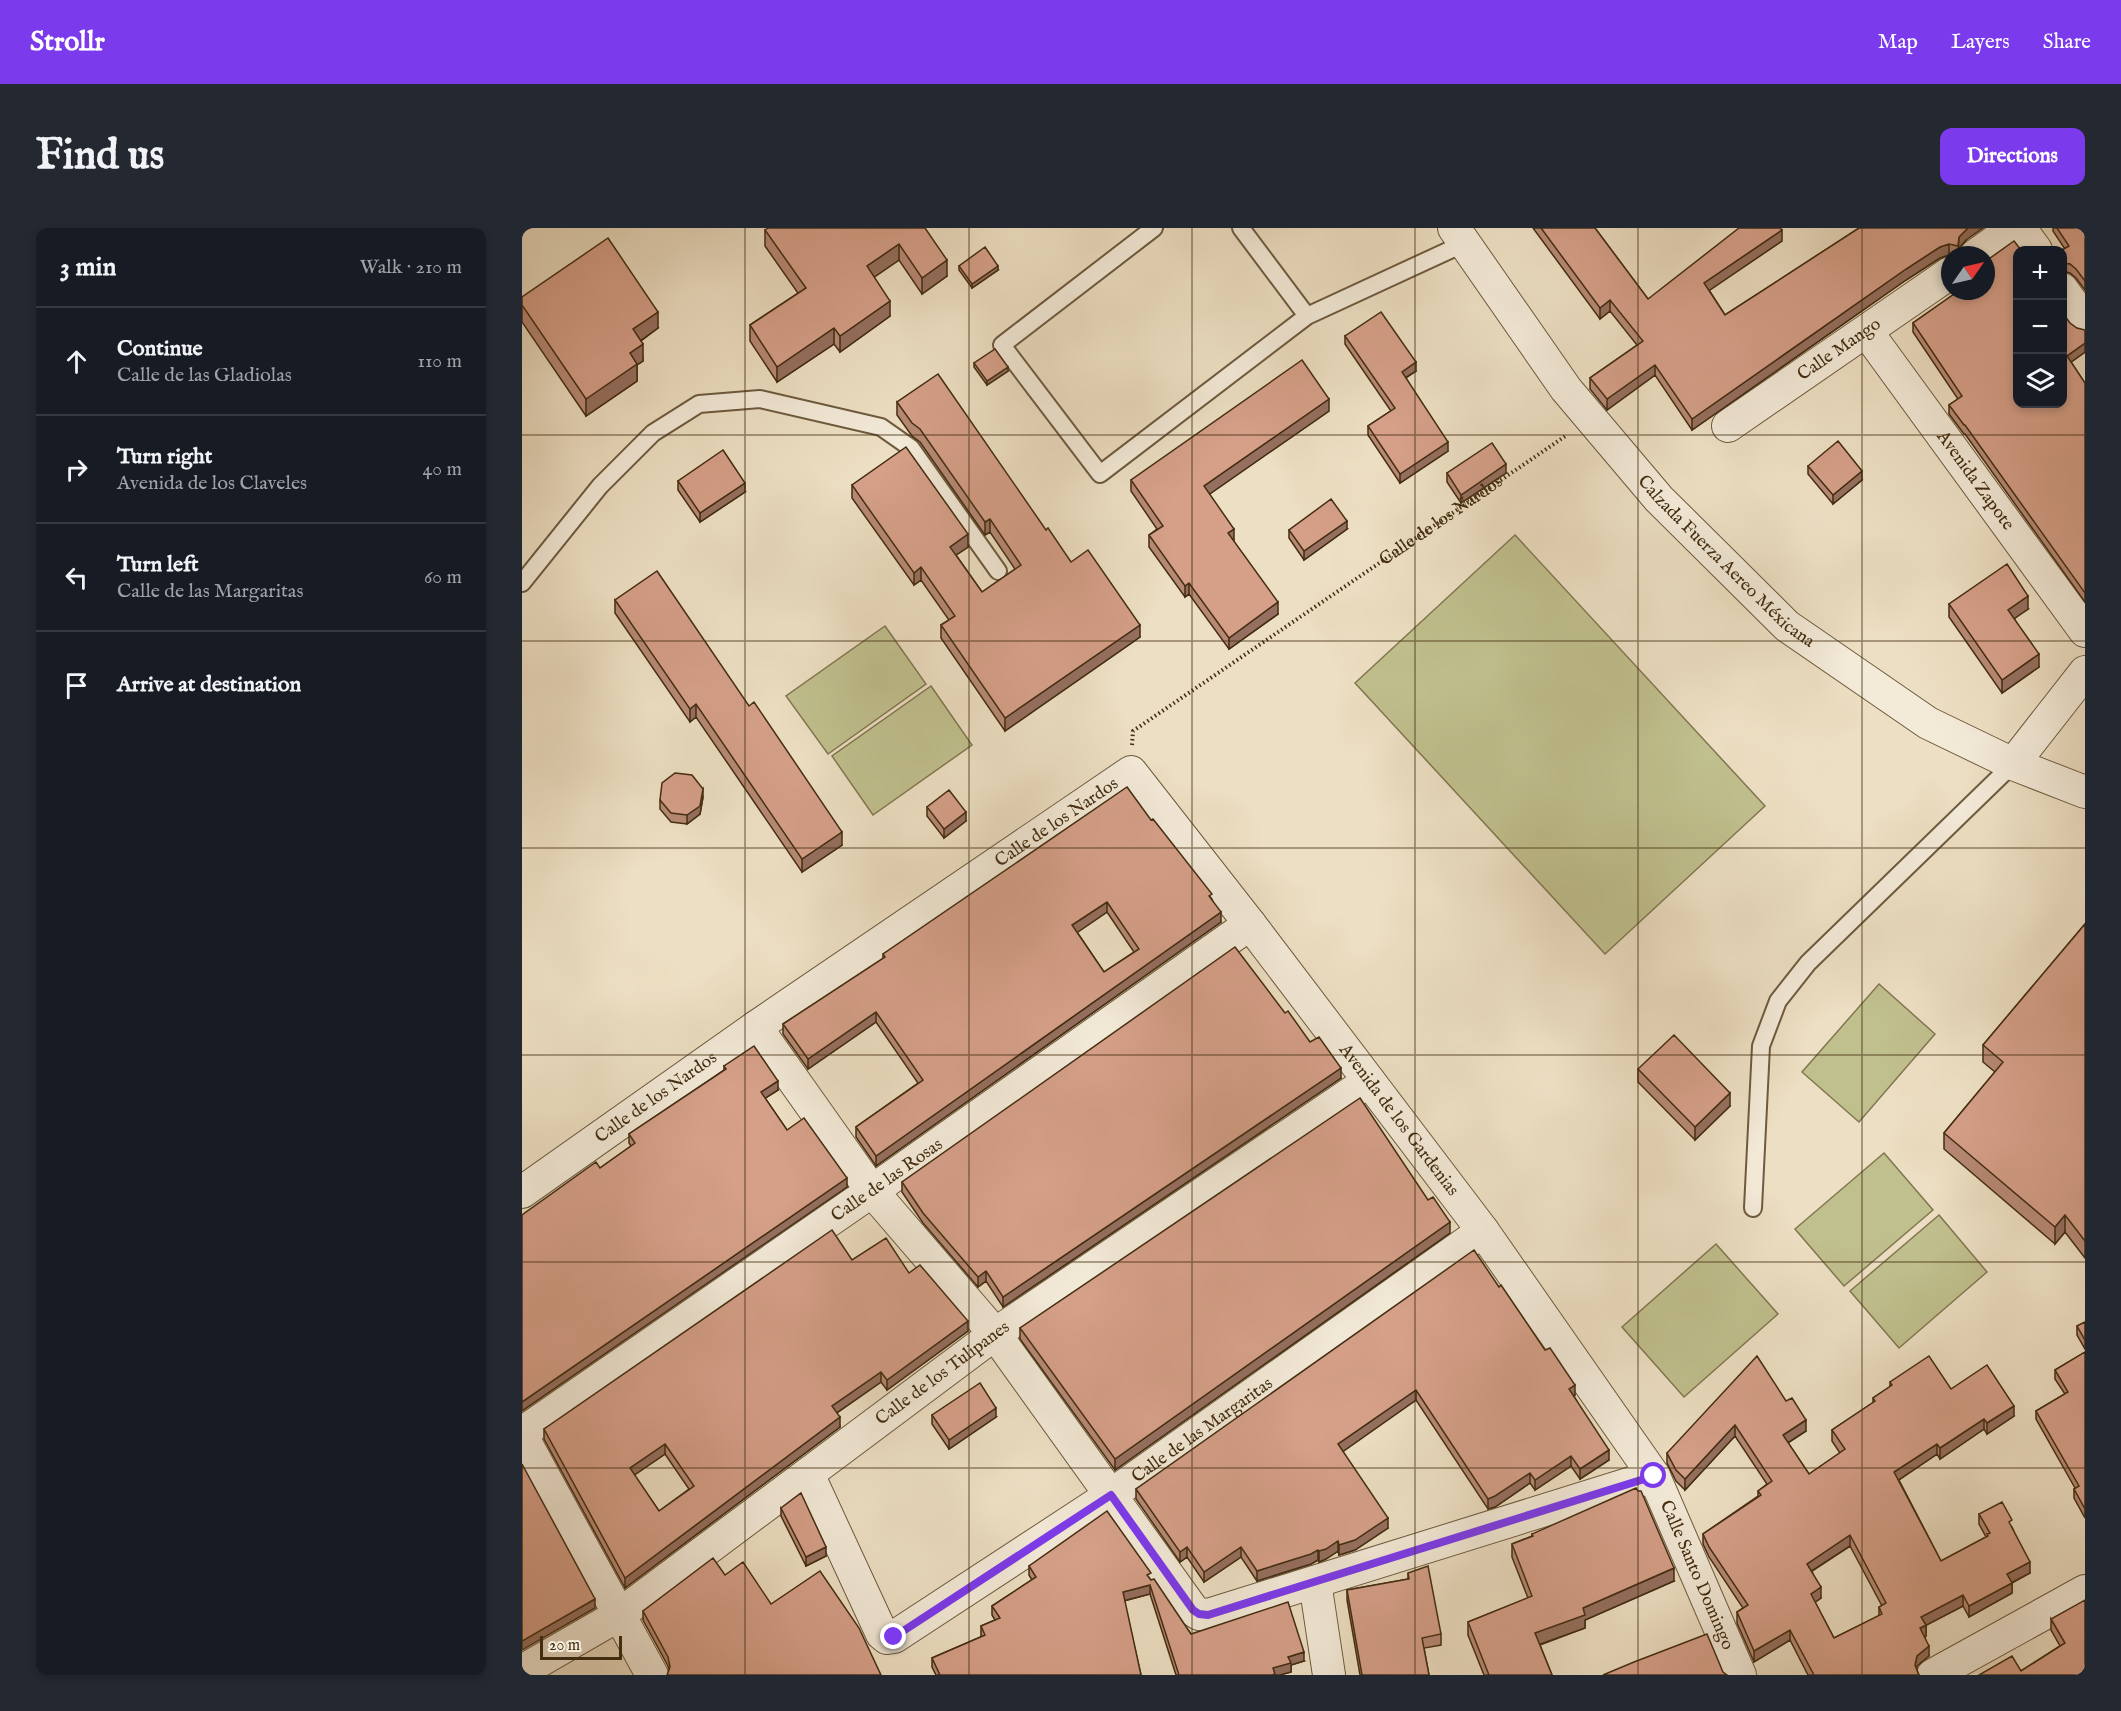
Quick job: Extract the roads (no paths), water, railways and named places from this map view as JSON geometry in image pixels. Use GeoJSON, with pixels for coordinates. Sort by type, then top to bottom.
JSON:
{"type":"FeatureCollection","features":[{"type":"Feature","properties":{"kind":"street"},"geometry":{"type":"LineString","coordinates":[[1989,246],[2014,228]]}},
{"type":"Feature","properties":{"kind":"street"},"geometry":{"type":"LineString","coordinates":[[2020,228],[2033,246]]}},
{"type":"Feature","properties":{"kind":"street","name":"Calzada Fuerza Aereo Méxicana"},"geometry":{"type":"LineString","coordinates":[[1456,232],[1566,389],[1659,498],[1787,626],[1928,723],[2013,764],[2085,792]]}},
{"type":"Feature","properties":{"kind":"street","name":"Calle Mango"},"geometry":{"type":"LineString","coordinates":[[1728,426],[1941,279]]}},
{"type":"Feature","properties":{"kind":"street"},"geometry":{"type":"LineString","coordinates":[[2067,296],[2085,321]]}},
{"type":"Feature","properties":{"kind":"street","name":"Avenida Zapote"},"geometry":{"type":"LineString","coordinates":[[1867,332],[2085,631]]}},
{"type":"Feature","properties":{"kind":"street"},"geometry":{"type":"LineString","coordinates":[[2013,764],[2085,672]]}},
{"type":"Feature","properties":{"kind":"street","name":"Avenida de los Gardenias"},"geometry":{"type":"LineString","coordinates":[[1131,772],[1484,1231],[1654,1476]]}},
{"type":"Feature","properties":{"kind":"street","name":"Calle de los Nardos"},"geometry":{"type":"LineString","coordinates":[[522,1192],[756,1027],[1131,772]]}},
{"type":"Feature","properties":{"kind":"street","name":"Calle de las Rosas"},"geometry":{"type":"LineString","coordinates":[[522,1435],[1250,924]]}},
{"type":"Feature","properties":{"kind":"street"},"geometry":{"type":"LineString","coordinates":[[756,1027],[872,1191],[995,1334],[1193,1610],[1199,1614],[1208,1615],[1654,1476]]}},
{"type":"Feature","properties":{"kind":"street","name":"Calle de los Tulipanes"},"geometry":{"type":"LineString","coordinates":[[522,1671],[619,1615],[995,1334],[1369,1081]]}},
{"type":"Feature","properties":{"kind":"street","name":"Calle de las Margaritas"},"geometry":{"type":"LineString","coordinates":[[808,1474],[882,1634],[887,1638],[894,1637],[1111,1495],[1484,1231]]}},
{"type":"Feature","properties":{"kind":"street"},"geometry":{"type":"LineString","coordinates":[[522,1435],[652,1675]]}},
{"type":"Feature","properties":{"kind":"street","name":"Calle Santo Domingo"},"geometry":{"type":"LineString","coordinates":[[1654,1476],[1740,1675]]}},
{"type":"Feature","properties":{"kind":"street"},"geometry":{"type":"LineString","coordinates":[[1315,1582],[1329,1675]]}},
{"type":"Feature","properties":{"kind":"street"},"geometry":{"type":"LineString","coordinates":[[1933,1675],[2085,1591]]}},
{"type":"Feature","properties":{"kind":"lane"},"geometry":{"type":"LineString","coordinates":[[1154,228],[1002,345],[1100,474],[1307,316],[1456,232]]}},
{"type":"Feature","properties":{"kind":"lane"},"geometry":{"type":"LineString","coordinates":[[1241,228],[1307,316]]}},
{"type":"Feature","properties":{"kind":"lane"},"geometry":{"type":"LineString","coordinates":[[522,583],[600,486],[653,432],[699,404],[760,399],[881,427],[911,448],[998,571]]}},
{"type":"Feature","properties":{"kind":"lane"},"geometry":{"type":"LineString","coordinates":[[1753,1208],[1761,1046],[1778,1001],[1809,963],[2013,764]]}}]}
